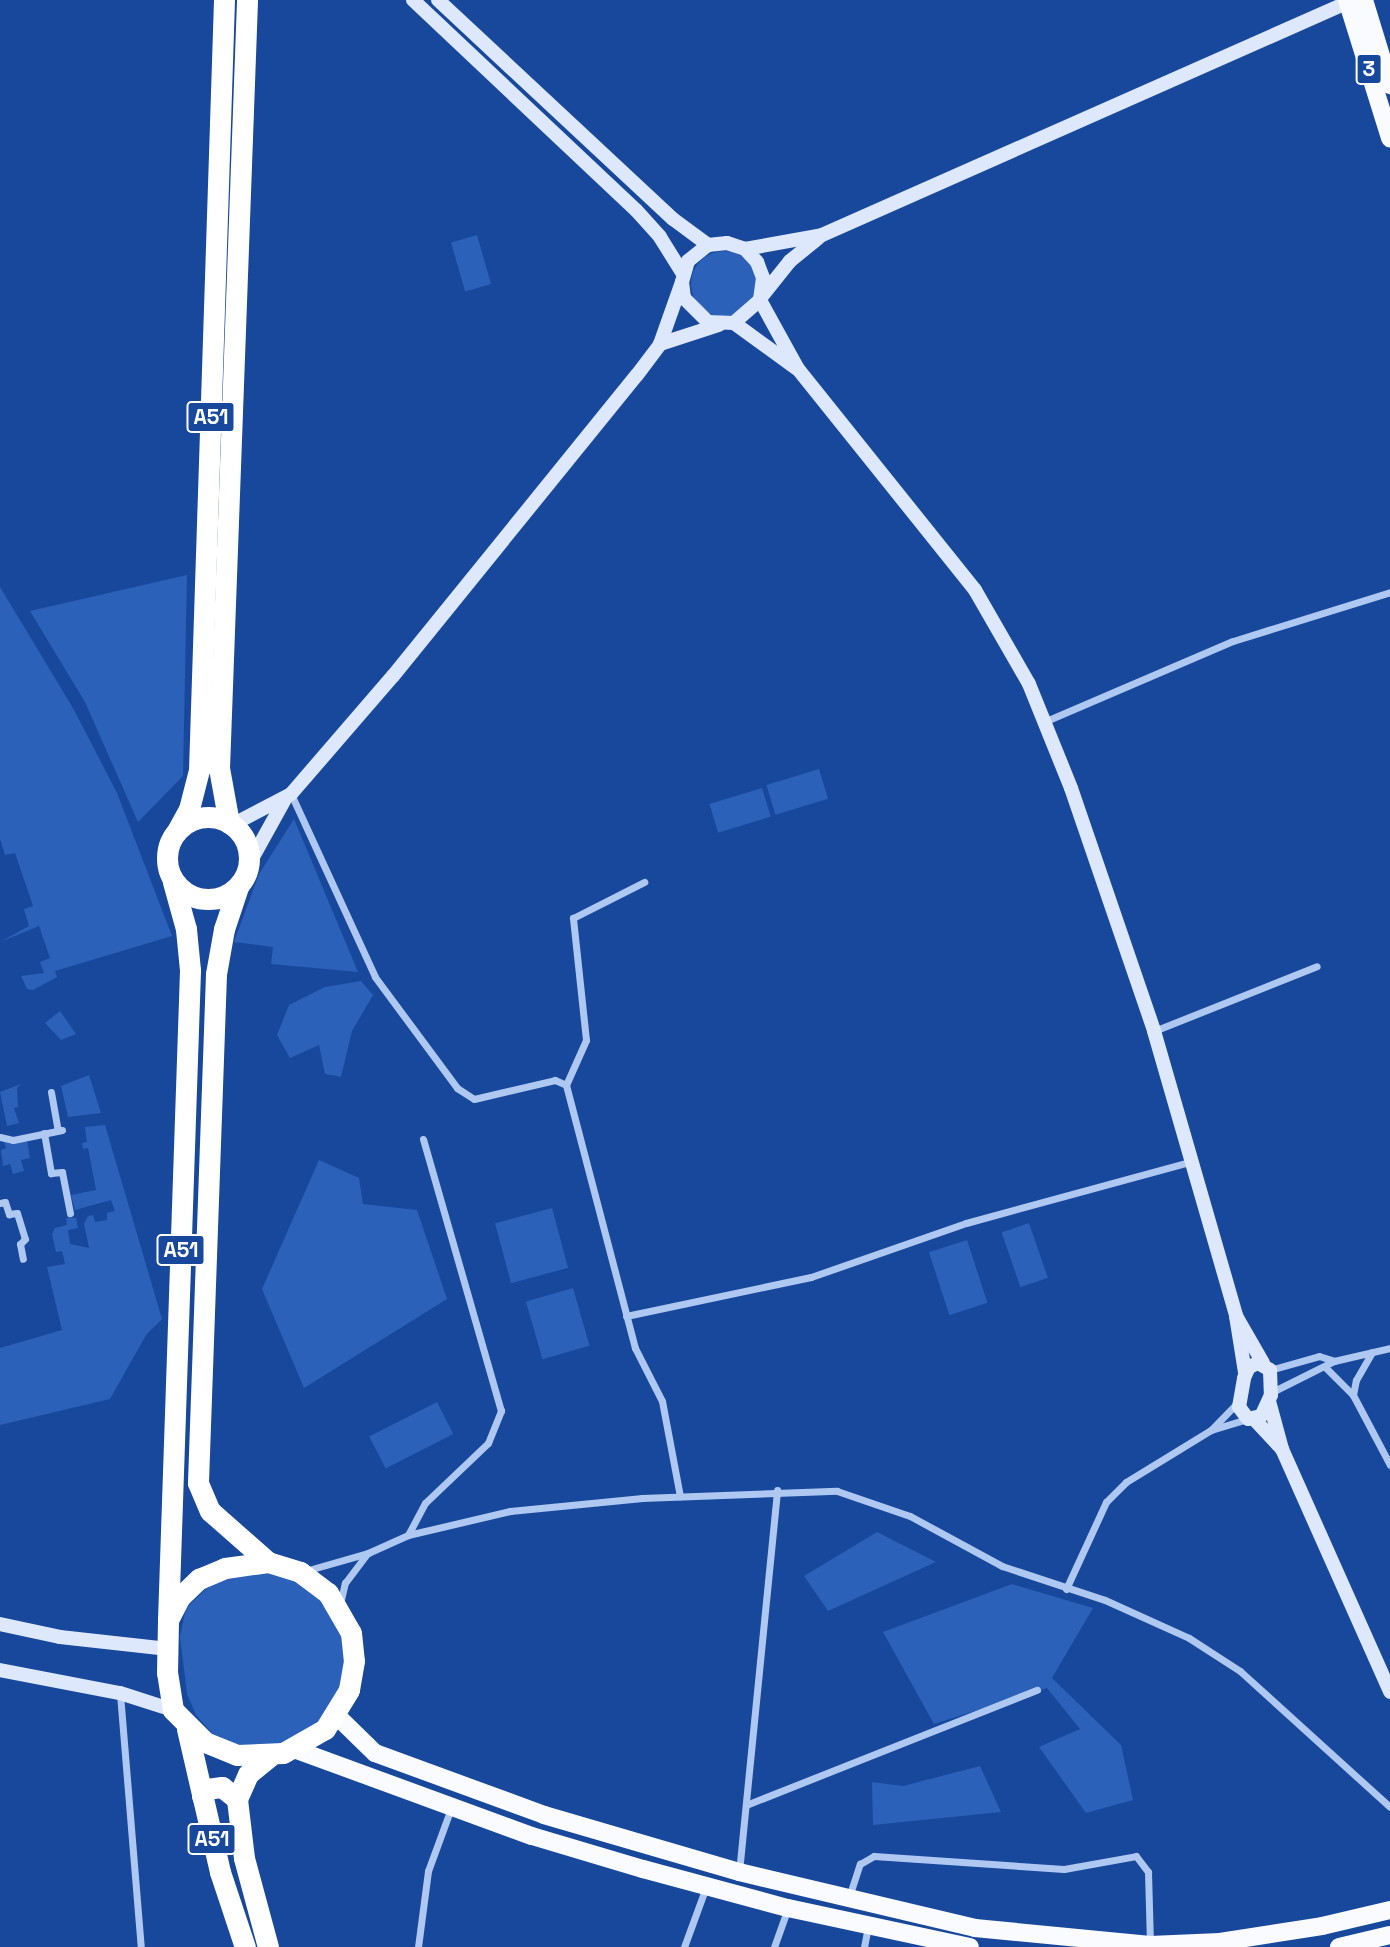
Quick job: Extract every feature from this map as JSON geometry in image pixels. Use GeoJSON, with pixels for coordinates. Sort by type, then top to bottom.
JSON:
{"type":"FeatureCollection","features":[{"type":"Feature","properties":{"kind":"highway","name":"A51"},"geometry":{"type":"LineString","coordinates":[[224,0],[199,770],[192,801],[166,855],[186,929],[190,970],[168,1649],[173,1710],[187,1729],[220,1750],[270,1756]]}},
{"type":"Feature","properties":{"kind":"highway","name":"A51"},"geometry":{"type":"LineString","coordinates":[[247,0],[219,768],[230,824],[245,839],[249,864],[224,929],[215,987],[198,1483],[210,1511],[268,1562],[300,1572],[339,1607],[351,1633],[354,1661],[349,1690],[336,1715],[294,1749],[270,1756],[248,1774],[237,1799],[244,1858],[268,1947]]}},
{"type":"Feature","properties":{"kind":"highway"},"geometry":{"type":"LineString","coordinates":[[178,829],[204,817],[230,824]]}},
{"type":"Feature","properties":{"kind":"highway"},"geometry":{"type":"LineString","coordinates":[[173,882],[193,897],[205,900],[229,894],[238,887]]}},
{"type":"Feature","properties":{"kind":"highway","name":"A51"},"geometry":{"type":"LineString","coordinates":[[168,1620],[179,1598],[199,1579],[225,1568],[268,1562]]}},
{"type":"Feature","properties":{"kind":"highway","name":"A51"},"geometry":{"type":"LineString","coordinates":[[187,1729],[219,1872],[245,1947]]}},
{"type":"Feature","properties":{"kind":"highway"},"geometry":{"type":"LineString","coordinates":[[202,1796],[207,1789],[222,1787],[237,1799]]}},
{"type":"Feature","properties":{"kind":"main road"},"geometry":{"type":"LineString","coordinates":[[413,0],[636,210],[660,237],[682,278],[684,298],[694,312],[729,323],[798,369]]}},
{"type":"Feature","properties":{"kind":"main road"},"geometry":{"type":"LineString","coordinates":[[438,0],[673,219],[708,245]]}},
{"type":"Feature","properties":{"kind":"main road"},"geometry":{"type":"LineString","coordinates":[[249,864],[288,797],[393,676],[660,344],[688,261],[708,245],[727,243],[745,249],[822,235],[1353,1]]}},
{"type":"Feature","properties":{"kind":"main road","name":"3"},"geometry":{"type":"LineString","coordinates":[[1353,1],[1390,85]]}},
{"type":"Feature","properties":{"kind":"main road","name":"3"},"geometry":{"type":"LineString","coordinates":[[1353,1],[1385,101],[1390,138]]}},
{"type":"Feature","properties":{"kind":"main road"},"geometry":{"type":"LineString","coordinates":[[660,344],[700,328],[729,323],[761,298],[790,261],[822,235]]}},
{"type":"Feature","properties":{"kind":"main road"},"geometry":{"type":"LineString","coordinates":[[745,249],[757,262],[763,278],[761,298],[798,369],[975,590],[1002,633],[1045,721],[1154,1031],[1192,1160],[1236,1316],[1245,1372],[1240,1412],[1282,1449]]}},
{"type":"Feature","properties":{"kind":"main road"},"geometry":{"type":"LineString","coordinates":[[230,824],[288,797]]}},
{"type":"Feature","properties":{"kind":"main road"},"geometry":{"type":"LineString","coordinates":[[1236,1316],[1266,1367],[1282,1449],[1390,1692]]}},
{"type":"Feature","properties":{"kind":"main road"},"geometry":{"type":"LineString","coordinates":[[1245,1372],[1253,1364],[1266,1367]]}},
{"type":"Feature","properties":{"kind":"main road"},"geometry":{"type":"LineString","coordinates":[[1251,1419],[1264,1413],[1270,1397]]}},
{"type":"Feature","properties":{"kind":"main road"},"geometry":{"type":"LineString","coordinates":[[0,1624],[60,1637],[168,1649]]}},
{"type":"Feature","properties":{"kind":"main road"},"geometry":{"type":"LineString","coordinates":[[0,1670],[120,1693],[173,1710]]}},
{"type":"Feature","properties":{"kind":"main road"},"geometry":{"type":"LineString","coordinates":[[336,1715],[375,1753],[582,1827],[738,1872],[951,1924],[1150,1945],[1220,1942],[1389,1910]]}},
{"type":"Feature","properties":{"kind":"main road"},"geometry":{"type":"LineString","coordinates":[[294,1749],[451,1808],[575,1849],[789,1909],[949,1946],[970,1947]]}},
{"type":"Feature","properties":{"kind":"main road"},"geometry":{"type":"LineString","coordinates":[[575,1849],[582,1827]]}},
{"type":"Feature","properties":{"kind":"main road"},"geometry":{"type":"LineString","coordinates":[[1339,1947],[1389,1935]]}},
{"type":"Feature","properties":{"kind":"street"},"geometry":{"type":"LineString","coordinates":[[1045,721],[1233,641],[1390,592]]}},
{"type":"Feature","properties":{"kind":"street"},"geometry":{"type":"LineString","coordinates":[[288,797],[306,817],[375,977],[457,1088],[474,1099],[555,1080],[566,1085]]}},
{"type":"Feature","properties":{"kind":"street"},"geometry":{"type":"LineString","coordinates":[[644,882],[573,918],[586,1040],[566,1085],[626,1316],[639,1356],[662,1401],[680,1496]]}},
{"type":"Feature","properties":{"kind":"street"},"geometry":{"type":"LineString","coordinates":[[1154,1031],[1317,966]]}},
{"type":"Feature","properties":{"kind":"street"},"geometry":{"type":"LineString","coordinates":[[0,1136],[13,1140],[60,1130],[51,1092]]}},
{"type":"Feature","properties":{"kind":"street"},"geometry":{"type":"LineString","coordinates":[[44,1133],[51,1173],[62,1172],[70,1213]]}},
{"type":"Feature","properties":{"kind":"street"},"geometry":{"type":"LineString","coordinates":[[408,1535],[425,1503],[488,1443],[500,1411],[423,1139]]}},
{"type":"Feature","properties":{"kind":"street"},"geometry":{"type":"LineString","coordinates":[[626,1316],[811,1277],[967,1223],[1192,1160]]}},
{"type":"Feature","properties":{"kind":"street"},"geometry":{"type":"LineString","coordinates":[[0,1203],[5,1202],[9,1214],[17,1213],[25,1239],[20,1244],[23,1259]]}},
{"type":"Feature","properties":{"kind":"street"},"geometry":{"type":"LineString","coordinates":[[1270,1397],[1326,1368],[1334,1361],[1390,1348]]}},
{"type":"Feature","properties":{"kind":"street"},"geometry":{"type":"LineString","coordinates":[[1353,1395],[1356,1380],[1373,1352]]}},
{"type":"Feature","properties":{"kind":"street"},"geometry":{"type":"LineString","coordinates":[[1266,1367],[1319,1356],[1334,1361]]}},
{"type":"Feature","properties":{"kind":"street"},"geometry":{"type":"LineString","coordinates":[[1326,1368],[1353,1395],[1390,1465]]}},
{"type":"Feature","properties":{"kind":"street"},"geometry":{"type":"LineString","coordinates":[[1066,1588],[1106,1502],[1140,1473],[1211,1430],[1240,1400]]}},
{"type":"Feature","properties":{"kind":"street"},"geometry":{"type":"LineString","coordinates":[[1211,1430],[1251,1419]]}},
{"type":"Feature","properties":{"kind":"street"},"geometry":{"type":"LineString","coordinates":[[738,1872],[777,1490]]}},
{"type":"Feature","properties":{"kind":"street"},"geometry":{"type":"LineString","coordinates":[[300,1572],[368,1553],[408,1535],[510,1511],[777,1490],[837,1491],[873,1501],[1002,1566],[1146,1615],[1215,1653],[1390,1807]]}},
{"type":"Feature","properties":{"kind":"street"},"geometry":{"type":"LineString","coordinates":[[339,1607],[345,1583],[368,1553]]}},
{"type":"Feature","properties":{"kind":"street"},"geometry":{"type":"LineString","coordinates":[[746,1805],[1037,1690]]}},
{"type":"Feature","properties":{"kind":"street"},"geometry":{"type":"LineString","coordinates":[[120,1693],[141,1947]]}},
{"type":"Feature","properties":{"kind":"street"},"geometry":{"type":"LineString","coordinates":[[418,1947],[428,1871],[451,1808]]}},
{"type":"Feature","properties":{"kind":"street"},"geometry":{"type":"LineString","coordinates":[[848,1900],[860,1864],[874,1856],[1064,1869],[1136,1856],[1148,1872],[1150,1945]]}},
{"type":"Feature","properties":{"kind":"street"},"geometry":{"type":"LineString","coordinates":[[684,1947],[706,1886]]}},
{"type":"Feature","properties":{"kind":"street"},"geometry":{"type":"LineString","coordinates":[[774,1947],[789,1909]]}},
{"type":"Feature","properties":{"kind":"street"},"geometry":{"type":"LineString","coordinates":[[949,1946],[951,1924]]}},
{"type":"Feature","properties":{"kind":"street"},"geometry":{"type":"LineString","coordinates":[[864,1947],[868,1927]]}},
{"type":"Feature","properties":{"kind":"shaded area"},"geometry":{"type":"Polygon","coordinates":[[[477,235],[491,284],[465,291],[451,242],[477,235]]]}},
{"type":"Feature","properties":{"kind":"shaded area"},"geometry":{"type":"Polygon","coordinates":[[[724,251],[737,254],[747,261],[754,271],[757,284],[754,297],[747,307],[737,314],[724,317],[711,314],[701,307],[694,297],[691,284],[694,271],[701,261],[711,254],[724,251]]]}},
{"type":"Feature","properties":{"kind":"shaded area"},"geometry":{"type":"Polygon","coordinates":[[[187,575],[183,776],[138,822],[85,702],[30,611],[187,575]]]}},
{"type":"Feature","properties":{"kind":"shaded area"},"geometry":{"type":"Polygon","coordinates":[[[0,587],[73,708],[117,793],[172,936],[55,971],[57,977],[33,990],[27,989],[21,976],[44,973],[40,962],[50,958],[39,926],[0,942],[29,926],[24,909],[33,906],[15,853],[5,855],[0,839],[0,587]]]}},
{"type":"Feature","properties":{"kind":"shaded area"},"geometry":{"type":"Polygon","coordinates":[[[819,769],[828,799],[775,815],[766,785],[819,769]]]}},
{"type":"Feature","properties":{"kind":"shaded area"},"geometry":{"type":"Polygon","coordinates":[[[762,788],[771,817],[718,833],[709,804],[762,788]]]}},
{"type":"Feature","properties":{"kind":"shaded area"},"geometry":{"type":"Polygon","coordinates":[[[294,819],[358,972],[271,964],[273,947],[234,942],[259,874],[294,819]]]}},
{"type":"Feature","properties":{"kind":"shaded area"},"geometry":{"type":"Polygon","coordinates":[[[361,981],[373,995],[352,1031],[341,1077],[325,1074],[319,1045],[290,1058],[277,1035],[289,1005],[325,987],[361,981]]]}},
{"type":"Feature","properties":{"kind":"shaded area"},"geometry":{"type":"Polygon","coordinates":[[[60,1011],[76,1034],[61,1040],[45,1023],[60,1011]]]}},
{"type":"Feature","properties":{"kind":"shaded area"},"geometry":{"type":"Polygon","coordinates":[[[89,1075],[101,1113],[68,1117],[61,1086],[89,1075]]]}},
{"type":"Feature","properties":{"kind":"shaded area"},"geometry":{"type":"Polygon","coordinates":[[[21,1084],[17,1088],[18,1107],[14,1108],[19,1123],[7,1126],[0,1092],[21,1084]]]}},
{"type":"Feature","properties":{"kind":"shaded area"},"geometry":{"type":"Polygon","coordinates":[[[105,1125],[162,1319],[146,1335],[110,1399],[0,1425],[0,1348],[62,1330],[47,1267],[65,1264],[62,1251],[56,1252],[52,1234],[55,1228],[67,1225],[66,1218],[76,1218],[78,1228],[68,1230],[70,1244],[89,1248],[84,1224],[88,1216],[93,1215],[95,1222],[107,1220],[107,1213],[115,1211],[111,1200],[75,1210],[71,1195],[96,1190],[88,1148],[83,1149],[82,1143],[87,1142],[85,1127],[105,1125]]]}},
{"type":"Feature","properties":{"kind":"shaded area"},"geometry":{"type":"Polygon","coordinates":[[[3,1139],[27,1140],[30,1158],[21,1160],[24,1171],[13,1174],[10,1164],[3,1166],[1,1150],[6,1148],[3,1139]]]}},
{"type":"Feature","properties":{"kind":"shaded area"},"geometry":{"type":"Polygon","coordinates":[[[319,1160],[359,1178],[363,1204],[417,1210],[447,1299],[304,1388],[262,1289],[319,1160]]]}},
{"type":"Feature","properties":{"kind":"shaded area"},"geometry":{"type":"Polygon","coordinates":[[[552,1208],[568,1268],[511,1283],[495,1223],[552,1208]]]}},
{"type":"Feature","properties":{"kind":"shaded area"},"geometry":{"type":"Polygon","coordinates":[[[1029,1223],[1048,1278],[1020,1287],[1002,1232],[1029,1223]]]}},
{"type":"Feature","properties":{"kind":"shaded area"},"geometry":{"type":"Polygon","coordinates":[[[967,1240],[987,1303],[949,1315],[929,1252],[967,1240]]]}},
{"type":"Feature","properties":{"kind":"shaded area"},"geometry":{"type":"Polygon","coordinates":[[[573,1288],[590,1346],[542,1359],[526,1302],[573,1288]]]}},
{"type":"Feature","properties":{"kind":"shaded area"},"geometry":{"type":"Polygon","coordinates":[[[437,1402],[453,1434],[386,1469],[369,1437],[437,1402]]]}},
{"type":"Feature","properties":{"kind":"shaded area"},"geometry":{"type":"Polygon","coordinates":[[[877,1532],[936,1562],[828,1611],[804,1576],[877,1532]]]}},
{"type":"Feature","properties":{"kind":"shaded area"},"geometry":{"type":"Polygon","coordinates":[[[259,1572],[286,1577],[311,1590],[330,1610],[342,1635],[346,1663],[341,1690],[327,1714],[305,1735],[277,1747],[246,1748],[217,1739],[196,1715],[187,1694],[180,1637],[186,1608],[206,1589],[231,1576],[259,1572]]]}},
{"type":"Feature","properties":{"kind":"shaded area"},"geometry":{"type":"Polygon","coordinates":[[[1012,1584],[1093,1608],[1052,1678],[1121,1745],[1133,1800],[1086,1813],[1039,1747],[1080,1729],[1047,1688],[934,1724],[883,1632],[1012,1584]]]}},
{"type":"Feature","properties":{"kind":"shaded area"},"geometry":{"type":"Polygon","coordinates":[[[980,1766],[1001,1812],[873,1825],[872,1782],[903,1786],[980,1766]]]}}]}
